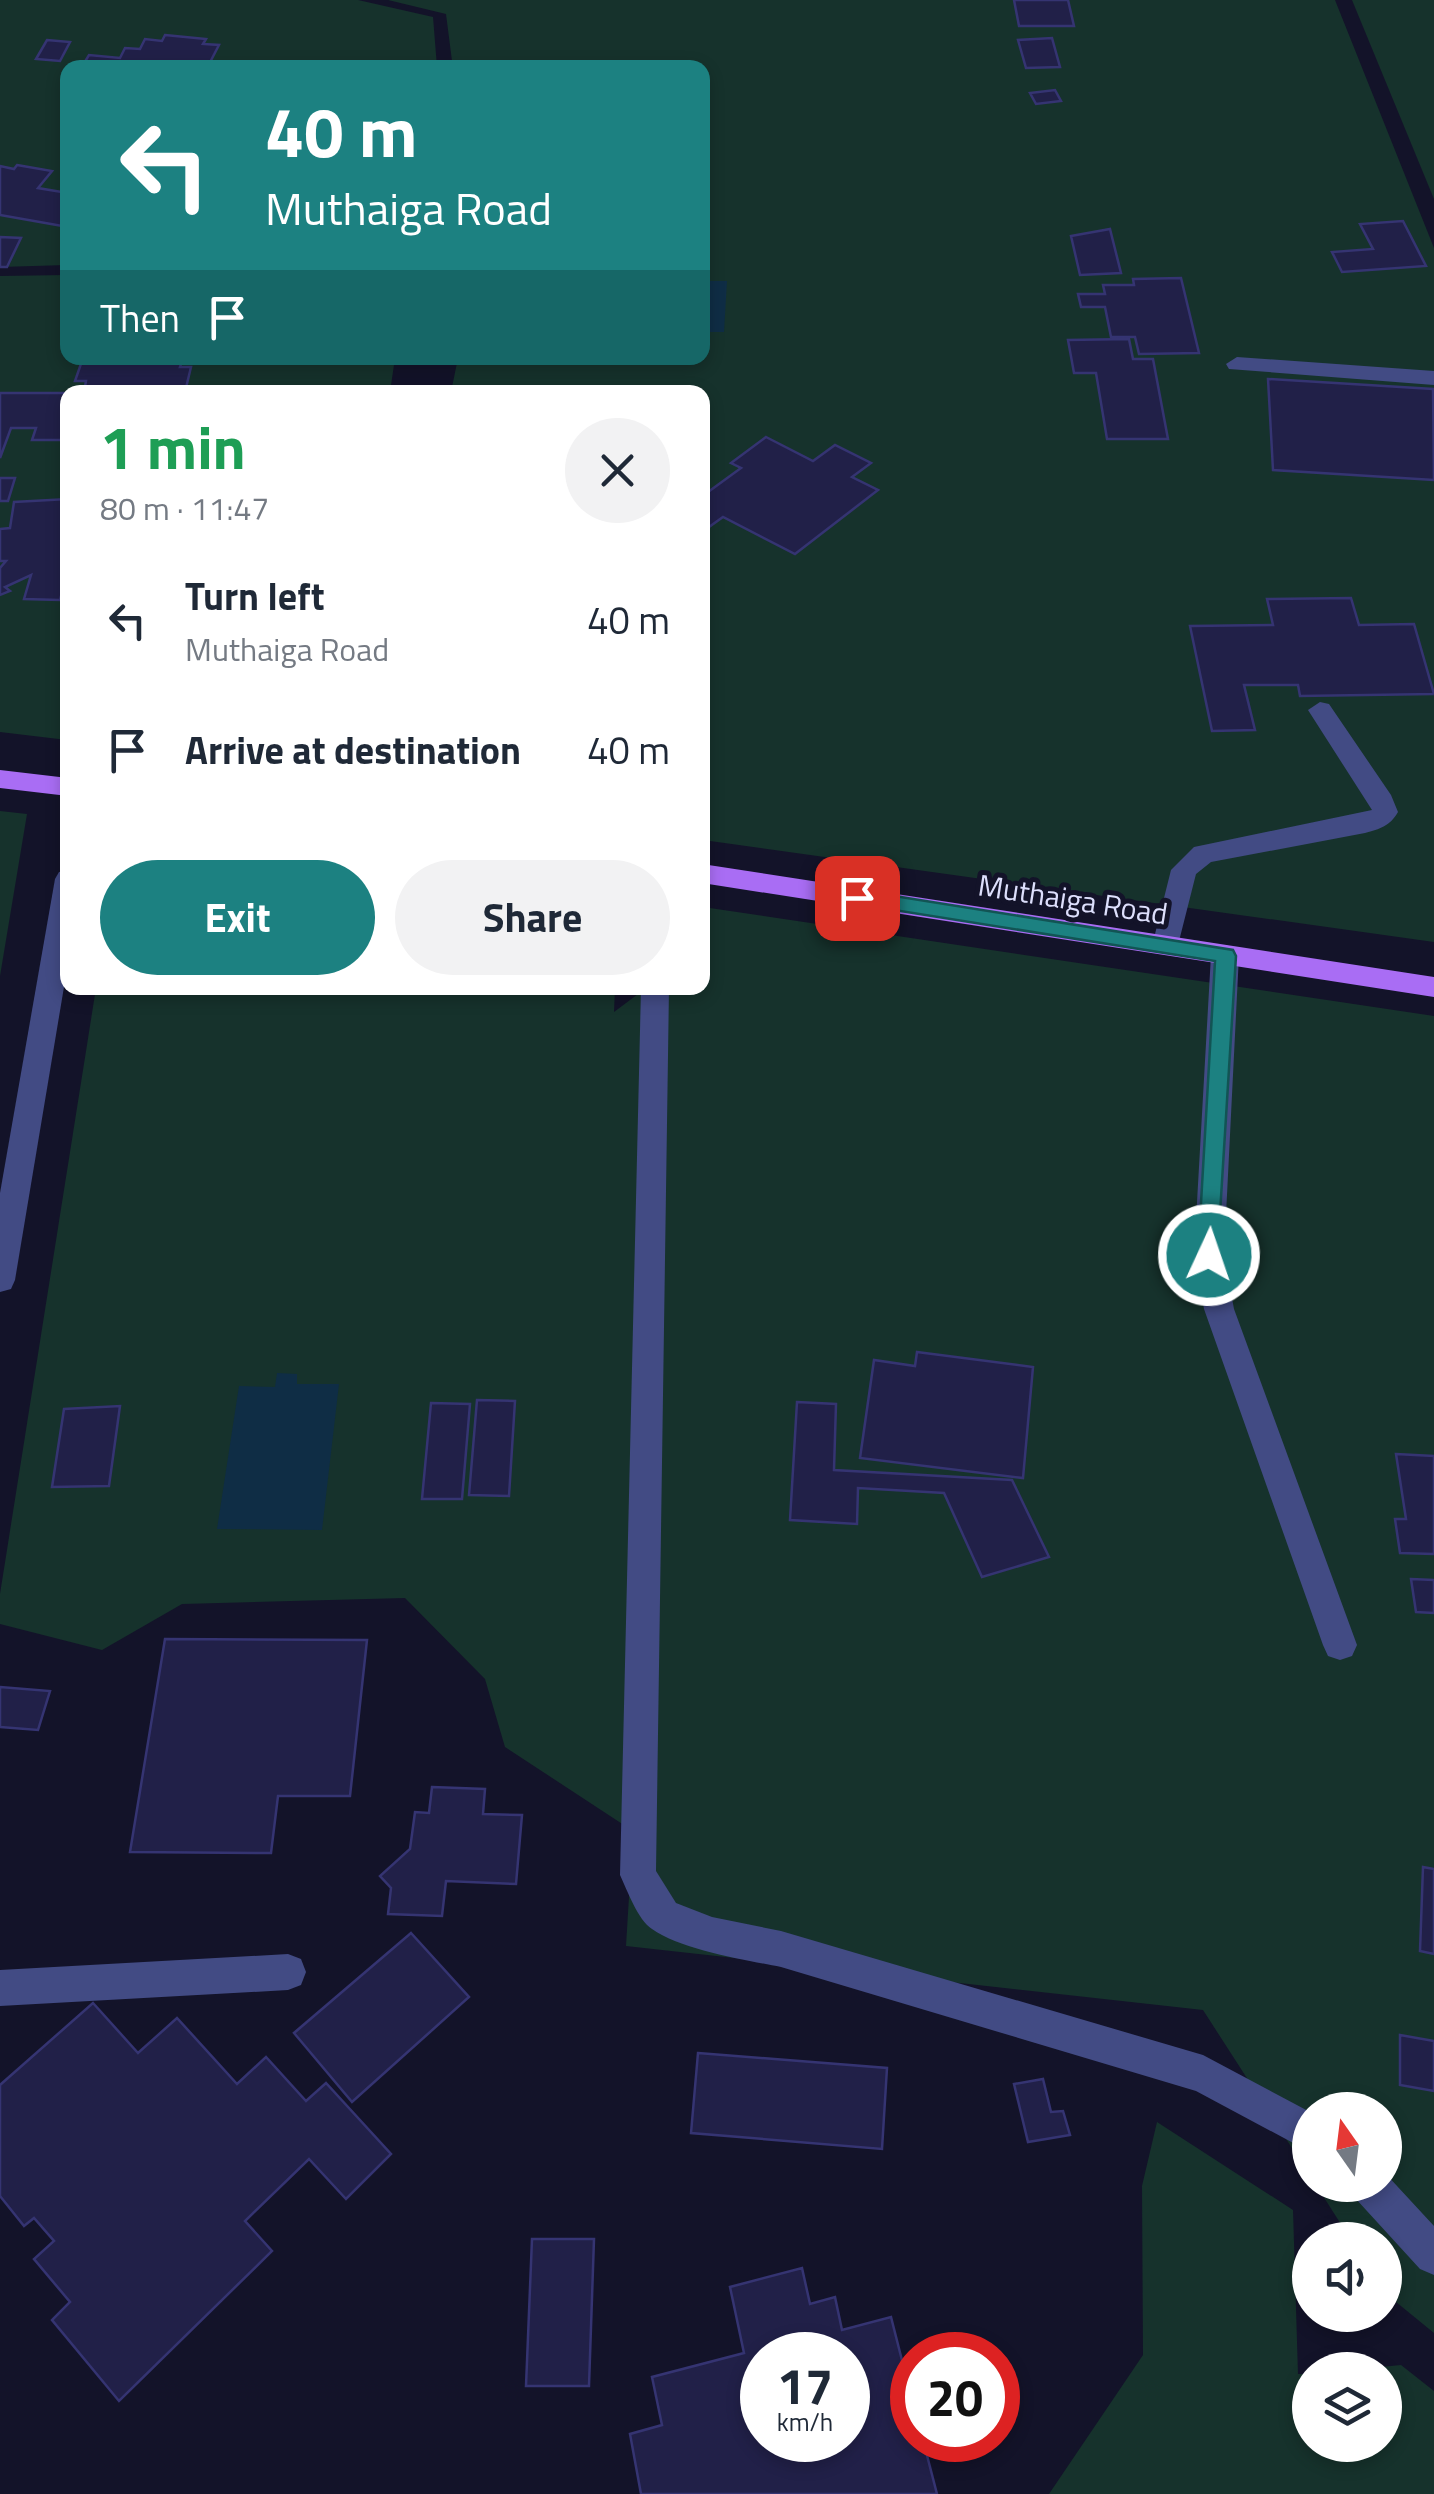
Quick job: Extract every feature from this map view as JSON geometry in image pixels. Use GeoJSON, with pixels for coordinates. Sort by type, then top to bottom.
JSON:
{"type":"FeatureCollection","features":[{"type":"Feature","properties":{"kind":"main road"},"geometry":{"type":"LineString","coordinates":[[0,779],[60,786]]}},
{"type":"Feature","properties":{"kind":"main road","name":"Muthaiga Road"},"geometry":{"type":"LineString","coordinates":[[710,875],[1434,987]]}},
{"type":"Feature","properties":{"kind":"street"},"geometry":{"type":"LineString","coordinates":[[1237,364],[1434,378]]}},
{"type":"Feature","properties":{"kind":"street"},"geometry":{"type":"LineString","coordinates":[[1166,946],[1184,870],[1202,854],[1365,824],[1379,820],[1385,812],[1382,801],[1320,710]]}},
{"type":"Feature","properties":{"kind":"street"},"geometry":{"type":"LineString","coordinates":[[0,1280],[5,1217],[60,922]]}},
{"type":"Feature","properties":{"kind":"street"},"geometry":{"type":"LineString","coordinates":[[1226,956],[1209,1255],[1220,1308],[1340,1645]]}},
{"type":"Feature","properties":{"kind":"street"},"geometry":{"type":"LineString","coordinates":[[654,995],[638,1875],[663,1916],[712,1935],[782,1948],[1203,2074],[1292,2122]]}},
{"type":"Feature","properties":{"kind":"street"},"geometry":{"type":"LineString","coordinates":[[0,1988],[288,1972]]}},
{"type":"Feature","properties":{"kind":"street"},"geometry":{"type":"LineString","coordinates":[[1386,2202],[1434,2255]]}},
{"type":"Feature","properties":{"kind":"green space"},"geometry":{"type":"Polygon","coordinates":[[[0,0],[358,0],[433,17],[436,60],[60,60],[60,265],[0,267],[0,0]]]}},
{"type":"Feature","properties":{"kind":"green space"},"geometry":{"type":"Polygon","coordinates":[[[388,0],[1335,0],[1434,248],[1434,942],[710,841],[710,385],[452,385],[457,365],[710,365],[710,60],[452,60],[446,14],[388,0]]]}},
{"type":"Feature","properties":{"kind":"green space"},"geometry":{"type":"Polygon","coordinates":[[[1352,0],[1434,0],[1434,199],[1352,0]]]}},
{"type":"Feature","properties":{"kind":"green space"},"geometry":{"type":"Polygon","coordinates":[[[60,275],[60,365],[394,365],[391,385],[60,385],[60,739],[0,732],[0,276],[60,275]]]}},
{"type":"Feature","properties":{"kind":"green space"},"geometry":{"type":"Polygon","coordinates":[[[0,811],[27,814],[0,976],[0,811]]]}},
{"type":"Feature","properties":{"kind":"green space"},"geometry":{"type":"Polygon","coordinates":[[[710,908],[1434,1016],[1434,2333],[1402,2307],[1402,2222],[1340,2222],[1327,2202],[1402,2202],[1402,2092],[1292,2092],[1292,2148],[1203,2010],[626,1946],[633,1831],[505,1747],[485,1679],[405,1598],[182,1604],[102,1650],[0,1624],[0,1594],[95,995],[615,995],[614,1012],[637,995],[710,995],[710,908]]]}},
{"type":"Feature","properties":{"kind":"green space"},"geometry":{"type":"Polygon","coordinates":[[[1157,2122],[1293,2210],[1292,2332],[1297,2332],[1297,2352],[1292,2352],[1292,2462],[1402,2462],[1402,2366],[1434,2391],[1434,2494],[1049,2494],[1143,2355],[1142,2186],[1157,2122]]]}},
{"type":"Feature","properties":{"kind":"water"},"geometry":{"type":"Polygon","coordinates":[[[710,281],[727,281],[724,332],[710,332],[710,281]]]}},
{"type":"Feature","properties":{"kind":"water"},"geometry":{"type":"Polygon","coordinates":[[[277,1373],[297,1374],[297,1384],[339,1384],[322,1530],[217,1529],[239,1386],[275,1387],[277,1373]]]}},
{"type":"Feature","properties":{"kind":"building"},"geometry":{"type":"Polygon","coordinates":[[[1014,0],[1068,0],[1074,26],[1019,26],[1014,0]]]}},
{"type":"Feature","properties":{"kind":"building"},"geometry":{"type":"Polygon","coordinates":[[[165,35],[206,39],[203,44],[219,45],[211,60],[86,60],[89,55],[120,58],[125,48],[140,49],[145,39],[162,41],[165,35]]]}},
{"type":"Feature","properties":{"kind":"building"},"geometry":{"type":"Polygon","coordinates":[[[1052,38],[1060,67],[1026,68],[1018,40],[1052,38]]]}},
{"type":"Feature","properties":{"kind":"building"},"geometry":{"type":"Polygon","coordinates":[[[47,40],[70,42],[60,61],[36,59],[47,40]]]}},
{"type":"Feature","properties":{"kind":"building"},"geometry":{"type":"Polygon","coordinates":[[[1055,90],[1061,101],[1036,104],[1030,93],[1055,90]]]}},
{"type":"Feature","properties":{"kind":"building"},"geometry":{"type":"Polygon","coordinates":[[[17,165],[52,171],[38,188],[60,192],[60,226],[0,215],[0,166],[14,169],[17,165]]]}},
{"type":"Feature","properties":{"kind":"building"},"geometry":{"type":"Polygon","coordinates":[[[1403,221],[1426,266],[1342,272],[1332,252],[1373,249],[1360,224],[1403,221]]]}},
{"type":"Feature","properties":{"kind":"building"},"geometry":{"type":"Polygon","coordinates":[[[1110,229],[1121,273],[1080,275],[1071,236],[1110,229]]]}},
{"type":"Feature","properties":{"kind":"building"},"geometry":{"type":"Polygon","coordinates":[[[0,237],[21,238],[7,267],[0,267],[0,237]]]}},
{"type":"Feature","properties":{"kind":"building"},"geometry":{"type":"Polygon","coordinates":[[[1181,278],[1199,353],[1139,354],[1135,337],[1111,337],[1105,307],[1081,307],[1078,294],[1105,294],[1103,285],[1134,285],[1133,279],[1181,278]]]}},
{"type":"Feature","properties":{"kind":"building"},"geometry":{"type":"Polygon","coordinates":[[[1129,339],[1133,359],[1153,359],[1168,439],[1107,439],[1096,373],[1074,373],[1068,340],[1129,339]]]}},
{"type":"Feature","properties":{"kind":"building"},"geometry":{"type":"Polygon","coordinates":[[[81,365],[191,367],[187,385],[85,385],[86,381],[75,381],[81,365]]]}},
{"type":"Feature","properties":{"kind":"building"},"geometry":{"type":"Polygon","coordinates":[[[1268,379],[1433,389],[1434,480],[1273,470],[1268,379]]]}},
{"type":"Feature","properties":{"kind":"building"},"geometry":{"type":"Polygon","coordinates":[[[0,393],[60,393],[60,440],[32,440],[36,428],[11,428],[0,458],[0,393]]]}},
{"type":"Feature","properties":{"kind":"building"},"geometry":{"type":"Polygon","coordinates":[[[766,437],[813,461],[835,445],[871,463],[852,477],[878,490],[795,554],[723,517],[710,526],[710,491],[741,468],[731,463],[766,437]]]}},
{"type":"Feature","properties":{"kind":"building"},"geometry":{"type":"Polygon","coordinates":[[[0,478],[15,478],[8,501],[0,501],[0,478]]]}},
{"type":"Feature","properties":{"kind":"building"},"geometry":{"type":"Polygon","coordinates":[[[60,499],[60,600],[24,599],[31,575],[5,587],[10,591],[0,595],[0,568],[6,561],[0,561],[0,529],[10,528],[14,502],[60,499]]]}},
{"type":"Feature","properties":{"kind":"building"},"geometry":{"type":"Polygon","coordinates":[[[1351,598],[1359,625],[1414,624],[1434,694],[1300,696],[1298,685],[1244,685],[1255,730],[1212,731],[1190,626],[1273,625],[1267,599],[1351,598]]]}},
{"type":"Feature","properties":{"kind":"building"},"geometry":{"type":"Polygon","coordinates":[[[917,1352],[1033,1367],[1023,1478],[860,1458],[874,1360],[915,1366],[917,1352]]]}},
{"type":"Feature","properties":{"kind":"building"},"geometry":{"type":"Polygon","coordinates":[[[477,1400],[515,1401],[509,1496],[469,1495],[477,1400]]]}},
{"type":"Feature","properties":{"kind":"building"},"geometry":{"type":"Polygon","coordinates":[[[797,1402],[836,1404],[834,1470],[1012,1480],[1049,1557],[982,1577],[944,1493],[858,1488],[857,1524],[790,1520],[797,1402]]]}},
{"type":"Feature","properties":{"kind":"building"},"geometry":{"type":"Polygon","coordinates":[[[431,1403],[470,1404],[462,1499],[422,1499],[431,1403]]]}},
{"type":"Feature","properties":{"kind":"building"},"geometry":{"type":"Polygon","coordinates":[[[120,1406],[109,1486],[52,1487],[64,1409],[120,1406]]]}},
{"type":"Feature","properties":{"kind":"building"},"geometry":{"type":"Polygon","coordinates":[[[1396,1454],[1434,1456],[1434,1554],[1400,1553],[1395,1519],[1406,1519],[1396,1454]]]}},
{"type":"Feature","properties":{"kind":"building"},"geometry":{"type":"Polygon","coordinates":[[[1411,1579],[1434,1580],[1434,1613],[1416,1612],[1411,1579]]]}},
{"type":"Feature","properties":{"kind":"building"},"geometry":{"type":"Polygon","coordinates":[[[165,1639],[367,1640],[350,1796],[278,1796],[271,1853],[130,1852],[165,1639]]]}},
{"type":"Feature","properties":{"kind":"building"},"geometry":{"type":"Polygon","coordinates":[[[0,1687],[50,1691],[38,1730],[0,1727],[0,1687]]]}},
{"type":"Feature","properties":{"kind":"building"},"geometry":{"type":"Polygon","coordinates":[[[432,1787],[485,1789],[483,1814],[522,1815],[516,1884],[446,1881],[442,1916],[388,1914],[391,1888],[380,1876],[410,1849],[415,1812],[429,1813],[432,1787]]]}},
{"type":"Feature","properties":{"kind":"building"},"geometry":{"type":"Polygon","coordinates":[[[1423,1867],[1434,1869],[1434,1954],[1420,1951],[1423,1867]]]}},
{"type":"Feature","properties":{"kind":"building"},"geometry":{"type":"Polygon","coordinates":[[[411,1933],[469,1997],[352,2102],[294,2033],[411,1933]]]}},
{"type":"Feature","properties":{"kind":"building"},"geometry":{"type":"Polygon","coordinates":[[[93,2003],[138,2053],[177,2018],[237,2084],[266,2057],[306,2101],[326,2083],[391,2154],[346,2199],[309,2159],[245,2221],[272,2251],[119,2401],[52,2320],[70,2302],[34,2259],[54,2241],[34,2218],[24,2226],[0,2196],[0,2085],[93,2003]]]}},
{"type":"Feature","properties":{"kind":"building"},"geometry":{"type":"Polygon","coordinates":[[[1400,2035],[1434,2041],[1434,2091],[1400,2085],[1400,2035]]]}},
{"type":"Feature","properties":{"kind":"building"},"geometry":{"type":"Polygon","coordinates":[[[698,2053],[887,2068],[882,2149],[691,2133],[698,2053]]]}},
{"type":"Feature","properties":{"kind":"building"},"geometry":{"type":"Polygon","coordinates":[[[1043,2079],[1051,2112],[1063,2111],[1070,2135],[1028,2142],[1014,2084],[1043,2079]]]}},
{"type":"Feature","properties":{"kind":"building"},"geometry":{"type":"Polygon","coordinates":[[[532,2239],[594,2239],[589,2386],[526,2386],[532,2239]]]}},
{"type":"Feature","properties":{"kind":"building"},"geometry":{"type":"Polygon","coordinates":[[[802,2268],[810,2304],[835,2297],[842,2330],[891,2317],[895,2332],[890,2332],[890,2462],[929,2462],[937,2494],[641,2494],[630,2434],[662,2425],[652,2377],[740,2354],[740,2462],[870,2462],[870,2332],[740,2334],[730,2287],[802,2268]]]}},
{"type":"Feature","properties":{"kind":"route"},"geometry":{"type":"LineString","coordinates":[[857,898],[1226,956],[1209,1255]]}}]}
